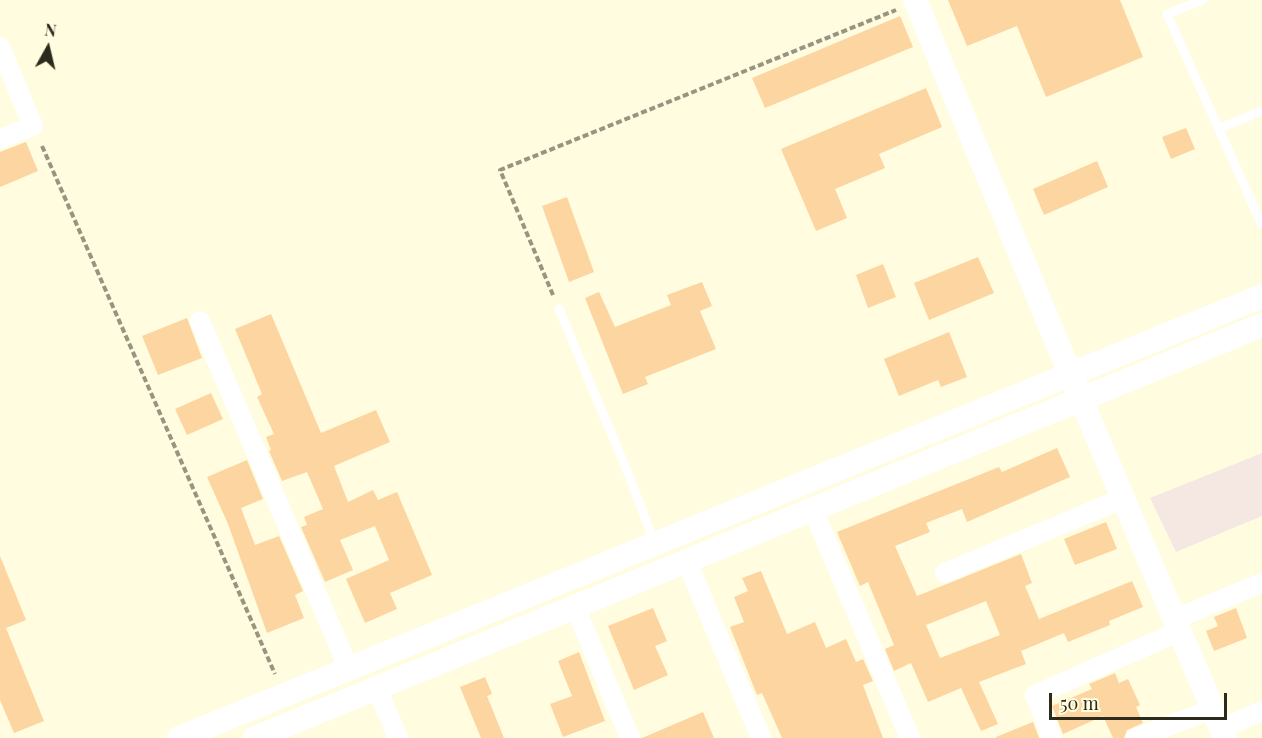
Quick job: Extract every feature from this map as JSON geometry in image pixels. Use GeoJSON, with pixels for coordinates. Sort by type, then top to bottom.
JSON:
{"type":"FeatureCollection","features":[{"type":"Feature","properties":{"kind":"street"},"geometry":{"type":"LineString","coordinates":[[915,1],[1220,725]]}},
{"type":"Feature","properties":{"kind":"street"},"geometry":{"type":"LineString","coordinates":[[0,47],[33,126],[0,139]]}},
{"type":"Feature","properties":{"kind":"street"},"geometry":{"type":"LineString","coordinates":[[179,738],[283,693],[1262,296]]}},
{"type":"Feature","properties":{"kind":"street"},"geometry":{"type":"LineString","coordinates":[[200,321],[348,667]]}},
{"type":"Feature","properties":{"kind":"street"},"geometry":{"type":"LineString","coordinates":[[255,738],[1262,325]]}},
{"type":"Feature","properties":{"kind":"street"},"geometry":{"type":"LineString","coordinates":[[945,573],[1124,498]]}},
{"type":"Feature","properties":{"kind":"street"},"geometry":{"type":"LineString","coordinates":[[813,510],[910,738]]}},
{"type":"Feature","properties":{"kind":"street"},"geometry":{"type":"LineString","coordinates":[[687,562],[761,738]]}},
{"type":"Feature","properties":{"kind":"street"},"geometry":{"type":"LineString","coordinates":[[1052,738],[1035,695],[1262,583]]}},
{"type":"Feature","properties":{"kind":"street"},"geometry":{"type":"LineString","coordinates":[[575,607],[630,738]]}},
{"type":"Feature","properties":{"kind":"street"},"geometry":{"type":"LineString","coordinates":[[377,688],[398,738]]}},
{"type":"Feature","properties":{"kind":"street"},"geometry":{"type":"LineString","coordinates":[[1136,738],[1220,725],[1262,711]]}},
{"type":"Feature","properties":{"kind":"lane"},"geometry":{"type":"LineString","coordinates":[[1203,0],[1167,14],[1262,225]]}},
{"type":"Feature","properties":{"kind":"lane"},"geometry":{"type":"LineString","coordinates":[[1218,129],[1262,111]]}},
{"type":"Feature","properties":{"kind":"lane"},"geometry":{"type":"LineString","coordinates":[[559,309],[630,478],[654,542]]}},
{"type":"Feature","properties":{"kind":"path"},"geometry":{"type":"LineString","coordinates":[[559,309],[500,170],[915,1]]}},
{"type":"Feature","properties":{"kind":"path"},"geometry":{"type":"LineString","coordinates":[[33,126],[283,693]]}},
{"type":"Feature","properties":{"kind":"shaded area"},"geometry":{"type":"Polygon","coordinates":[[[1262,453],[1262,516],[1176,552],[1150,498],[1262,453]]]}},
{"type":"Feature","properties":{"kind":"building"},"geometry":{"type":"Polygon","coordinates":[[[948,0],[1120,0],[1143,57],[1046,97],[1017,26],[967,46],[948,0]]]}},
{"type":"Feature","properties":{"kind":"building"},"geometry":{"type":"Polygon","coordinates":[[[900,16],[913,47],[765,108],[752,78],[900,16]]]}},
{"type":"Feature","properties":{"kind":"building"},"geometry":{"type":"Polygon","coordinates":[[[926,88],[942,127],[879,154],[885,168],[835,189],[847,218],[816,231],[781,149],[926,88]]]}},
{"type":"Feature","properties":{"kind":"building"},"geometry":{"type":"Polygon","coordinates":[[[1186,128],[1195,149],[1171,159],[1162,137],[1186,128]]]}},
{"type":"Feature","properties":{"kind":"building"},"geometry":{"type":"Polygon","coordinates":[[[26,142],[38,171],[0,187],[0,152],[26,142]]]}},
{"type":"Feature","properties":{"kind":"building"},"geometry":{"type":"Polygon","coordinates":[[[1097,161],[1108,187],[1044,215],[1033,189],[1097,161]]]}},
{"type":"Feature","properties":{"kind":"building"},"geometry":{"type":"Polygon","coordinates":[[[567,197],[594,272],[569,282],[542,206],[567,197]]]}},
{"type":"Feature","properties":{"kind":"building"},"geometry":{"type":"Polygon","coordinates":[[[978,257],[994,293],[929,320],[914,283],[978,257]]]}},
{"type":"Feature","properties":{"kind":"building"},"geometry":{"type":"Polygon","coordinates":[[[883,264],[896,297],[868,308],[856,275],[883,264]]]}},
{"type":"Feature","properties":{"kind":"building"},"geometry":{"type":"Polygon","coordinates":[[[702,282],[712,306],[700,311],[716,349],[645,377],[648,384],[623,394],[585,298],[599,292],[615,327],[671,305],[667,295],[702,282]]]}},
{"type":"Feature","properties":{"kind":"building"},"geometry":{"type":"Polygon","coordinates":[[[271,314],[321,433],[376,410],[390,442],[334,466],[348,502],[373,490],[378,500],[397,492],[432,575],[390,593],[397,609],[365,623],[346,579],[389,560],[375,526],[340,540],[353,570],[325,582],[301,527],[307,525],[304,517],[323,509],[307,472],[282,481],[269,451],[271,450],[266,437],[274,434],[257,397],[262,394],[235,329],[271,314]]]}},
{"type":"Feature","properties":{"kind":"building"},"geometry":{"type":"Polygon","coordinates":[[[187,318],[202,358],[158,375],[142,336],[187,318]]]}},
{"type":"Feature","properties":{"kind":"building"},"geometry":{"type":"Polygon","coordinates":[[[949,332],[967,377],[941,387],[938,380],[899,396],[884,359],[949,332]]]}},
{"type":"Feature","properties":{"kind":"building"},"geometry":{"type":"Polygon","coordinates":[[[211,393],[223,419],[187,435],[175,409],[211,393]]]}},
{"type":"Feature","properties":{"kind":"building"},"geometry":{"type":"Polygon","coordinates":[[[1057,448],[1070,477],[967,522],[962,509],[926,523],[930,532],[895,546],[917,596],[1021,554],[1032,583],[1025,586],[1039,619],[1132,581],[1143,607],[1109,621],[1110,625],[1068,642],[1064,633],[1021,651],[1026,664],[979,682],[998,724],[981,731],[961,688],[928,702],[911,663],[894,671],[885,649],[894,645],[868,582],[860,586],[837,532],[999,467],[1002,472],[1057,448]],[[986,601],[926,625],[940,658],[1000,635],[986,601]]]}},
{"type":"Feature","properties":{"kind":"building"},"geometry":{"type":"Polygon","coordinates":[[[247,460],[263,499],[241,508],[255,545],[279,536],[303,591],[295,595],[304,618],[267,633],[228,524],[207,477],[247,460]]]}},
{"type":"Feature","properties":{"kind":"building"},"geometry":{"type":"Polygon","coordinates":[[[1106,522],[1117,549],[1075,565],[1064,539],[1106,522]]]}},
{"type":"Feature","properties":{"kind":"building"},"geometry":{"type":"Polygon","coordinates":[[[0,556],[26,620],[6,628],[44,721],[14,733],[0,700],[0,556]]]}},
{"type":"Feature","properties":{"kind":"building"},"geometry":{"type":"Polygon","coordinates":[[[761,571],[787,634],[815,622],[826,648],[846,639],[856,662],[863,659],[873,681],[863,685],[883,738],[782,738],[762,693],[757,695],[730,627],[744,622],[734,597],[748,591],[742,578],[761,571]]]}},
{"type":"Feature","properties":{"kind":"building"},"geometry":{"type":"Polygon","coordinates":[[[653,608],[667,641],[655,646],[668,675],[634,690],[608,626],[653,608]]]}},
{"type":"Feature","properties":{"kind":"building"},"geometry":{"type":"Polygon","coordinates":[[[1236,608],[1247,638],[1214,651],[1206,631],[1218,626],[1214,617],[1236,608]]]}},
{"type":"Feature","properties":{"kind":"building"},"geometry":{"type":"Polygon","coordinates":[[[579,652],[605,721],[563,737],[550,704],[572,696],[558,661],[579,652]]]}},
{"type":"Feature","properties":{"kind":"building"},"geometry":{"type":"Polygon","coordinates":[[[1115,673],[1119,683],[1128,679],[1140,705],[1136,707],[1143,723],[1127,730],[1124,738],[1113,738],[1103,716],[1063,734],[1052,706],[1092,689],[1089,684],[1115,673]]]}},
{"type":"Feature","properties":{"kind":"building"},"geometry":{"type":"Polygon","coordinates":[[[485,677],[492,694],[487,696],[504,738],[481,738],[460,687],[485,677]]]}},
{"type":"Feature","properties":{"kind":"building"},"geometry":{"type":"Polygon","coordinates":[[[703,712],[714,738],[642,738],[703,712]]]}},
{"type":"Feature","properties":{"kind":"building"},"geometry":{"type":"Polygon","coordinates":[[[1033,722],[1039,738],[996,738],[996,737],[1033,722]]]}}]}
